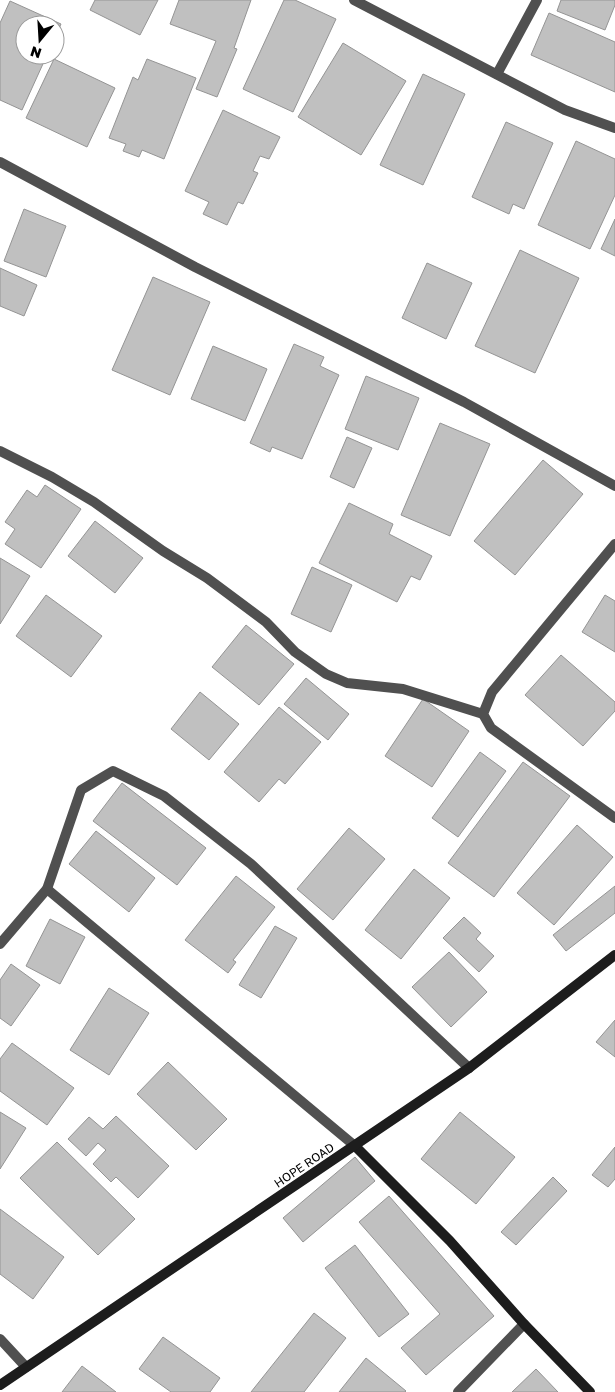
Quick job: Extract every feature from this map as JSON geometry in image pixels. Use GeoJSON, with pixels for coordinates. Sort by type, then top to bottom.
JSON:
{"type":"FeatureCollection","features":[{"type":"Feature","properties":{"kind":"street"},"geometry":{"type":"LineString","coordinates":[[354,0],[565,110],[615,128]]}},
{"type":"Feature","properties":{"kind":"street"},"geometry":{"type":"LineString","coordinates":[[497,74],[537,0]]}},
{"type":"Feature","properties":{"kind":"street"},"geometry":{"type":"LineString","coordinates":[[0,162],[195,267],[464,402],[615,486]]}},
{"type":"Feature","properties":{"kind":"street"},"geometry":{"type":"LineString","coordinates":[[0,451],[52,477],[94,502],[163,551],[207,578],[266,622],[295,652],[326,674],[347,683],[403,689],[483,714],[491,728],[615,818]]}},
{"type":"Feature","properties":{"kind":"street"},"geometry":{"type":"LineString","coordinates":[[483,714],[492,692],[615,544]]}},
{"type":"Feature","properties":{"kind":"street"},"geometry":{"type":"LineString","coordinates":[[0,944],[47,889],[81,790],[113,771],[164,796],[251,864],[469,1068]]}},
{"type":"Feature","properties":{"kind":"street"},"geometry":{"type":"LineString","coordinates":[[47,889],[355,1146],[450,1240],[524,1324],[590,1392]]}},
{"type":"Feature","properties":{"kind":"street","name":"HOPE ROAD"},"geometry":{"type":"LineString","coordinates":[[0,1385],[133,1297],[469,1068],[615,955]]}},
{"type":"Feature","properties":{"kind":"street"},"geometry":{"type":"LineString","coordinates":[[458,1392],[524,1324]]}},
{"type":"Feature","properties":{"kind":"street"},"geometry":{"type":"LineString","coordinates":[[0,1339],[26,1367]]}},
{"type":"Feature","properties":{"kind":"building"},"geometry":{"type":"Polygon","coordinates":[[[95,0],[158,0],[140,35],[90,10],[95,0]]]}},
{"type":"Feature","properties":{"kind":"building"},"geometry":{"type":"Polygon","coordinates":[[[179,0],[251,0],[234,48],[237,49],[217,97],[196,89],[216,41],[170,24],[179,0]]]}},
{"type":"Feature","properties":{"kind":"building"},"geometry":{"type":"Polygon","coordinates":[[[284,0],[295,0],[336,19],[293,112],[243,89],[284,0]]]}},
{"type":"Feature","properties":{"kind":"building"},"geometry":{"type":"Polygon","coordinates":[[[561,0],[615,0],[615,5],[605,30],[557,11],[561,0]]]}},
{"type":"Feature","properties":{"kind":"building"},"geometry":{"type":"Polygon","coordinates":[[[10,1],[41,15],[15,15],[15,65],[42,65],[22,110],[0,100],[0,23],[10,1]]]}},
{"type":"Feature","properties":{"kind":"building"},"geometry":{"type":"Polygon","coordinates":[[[549,13],[615,42],[615,92],[531,55],[549,13]]]}},
{"type":"Feature","properties":{"kind":"building"},"geometry":{"type":"Polygon","coordinates":[[[343,43],[406,81],[361,155],[298,117],[343,43]]]}},
{"type":"Feature","properties":{"kind":"building"},"geometry":{"type":"Polygon","coordinates":[[[147,59],[196,78],[164,159],[142,150],[139,157],[123,151],[126,144],[109,138],[133,77],[138,80],[147,59]]]}},
{"type":"Feature","properties":{"kind":"building"},"geometry":{"type":"Polygon","coordinates":[[[65,64],[115,88],[87,147],[26,118],[51,65],[65,64]]]}},
{"type":"Feature","properties":{"kind":"building"},"geometry":{"type":"Polygon","coordinates":[[[423,74],[465,94],[423,185],[380,165],[423,74]]]}},
{"type":"Feature","properties":{"kind":"building"},"geometry":{"type":"Polygon","coordinates":[[[223,110],[280,137],[269,159],[260,156],[253,171],[258,173],[243,204],[238,202],[227,225],[203,214],[209,202],[185,191],[223,110]]]}},
{"type":"Feature","properties":{"kind":"building"},"geometry":{"type":"Polygon","coordinates":[[[506,122],[553,143],[524,209],[513,204],[509,214],[472,197],[506,122]]]}},
{"type":"Feature","properties":{"kind":"building"},"geometry":{"type":"Polygon","coordinates":[[[576,141],[615,159],[615,195],[590,249],[538,225],[576,141]]]}},
{"type":"Feature","properties":{"kind":"building"},"geometry":{"type":"Polygon","coordinates":[[[24,209],[66,226],[46,277],[4,261],[24,209]]]}},
{"type":"Feature","properties":{"kind":"building"},"geometry":{"type":"Polygon","coordinates":[[[615,219],[615,256],[601,249],[615,219]]]}},
{"type":"Feature","properties":{"kind":"building"},"geometry":{"type":"Polygon","coordinates":[[[520,250],[579,278],[535,373],[475,346],[520,250]]]}},
{"type":"Feature","properties":{"kind":"building"},"geometry":{"type":"Polygon","coordinates":[[[427,263],[472,283],[446,339],[402,318],[427,263]]]}},
{"type":"Feature","properties":{"kind":"building"},"geometry":{"type":"Polygon","coordinates":[[[0,268],[37,285],[24,316],[0,306],[0,268]]]}},
{"type":"Feature","properties":{"kind":"building"},"geometry":{"type":"Polygon","coordinates":[[[153,277],[210,302],[170,395],[112,370],[153,277]]]}},
{"type":"Feature","properties":{"kind":"building"},"geometry":{"type":"Polygon","coordinates":[[[294,344],[324,357],[320,366],[339,375],[302,459],[272,447],[270,452],[250,443],[294,344]]]}},
{"type":"Feature","properties":{"kind":"building"},"geometry":{"type":"Polygon","coordinates":[[[213,346],[267,369],[245,421],[191,399],[213,346]]]}},
{"type":"Feature","properties":{"kind":"building"},"geometry":{"type":"Polygon","coordinates":[[[366,376],[419,398],[398,450],[345,429],[366,376]]]}},
{"type":"Feature","properties":{"kind":"building"},"geometry":{"type":"Polygon","coordinates":[[[440,423],[490,444],[450,536],[401,515],[440,423]]]}},
{"type":"Feature","properties":{"kind":"building"},"geometry":{"type":"Polygon","coordinates":[[[347,437],[372,448],[354,488],[330,477],[347,437]]]}},
{"type":"Feature","properties":{"kind":"building"},"geometry":{"type":"Polygon","coordinates":[[[543,460],[583,494],[515,575],[474,541],[543,460]]]}},
{"type":"Feature","properties":{"kind":"building"},"geometry":{"type":"Polygon","coordinates":[[[45,485],[81,509],[41,568],[5,544],[15,529],[5,522],[27,490],[37,497],[45,485]]]}},
{"type":"Feature","properties":{"kind":"building"},"geometry":{"type":"Polygon","coordinates":[[[349,503],[393,524],[389,534],[432,556],[420,580],[411,576],[397,602],[319,563],[349,503]]]}},
{"type":"Feature","properties":{"kind":"building"},"geometry":{"type":"Polygon","coordinates":[[[95,521],[143,558],[115,593],[68,556],[95,521]]]}},
{"type":"Feature","properties":{"kind":"building"},"geometry":{"type":"Polygon","coordinates":[[[0,558],[30,576],[0,624],[0,558]]]}},
{"type":"Feature","properties":{"kind":"building"},"geometry":{"type":"Polygon","coordinates":[[[312,567],[352,585],[331,632],[291,614],[312,567]]]}},
{"type":"Feature","properties":{"kind":"building"},"geometry":{"type":"Polygon","coordinates":[[[46,595],[102,636],[71,677],[16,636],[46,595]]]}},
{"type":"Feature","properties":{"kind":"building"},"geometry":{"type":"Polygon","coordinates":[[[605,595],[615,601],[615,652],[582,632],[605,595]]]}},
{"type":"Feature","properties":{"kind":"building"},"geometry":{"type":"Polygon","coordinates":[[[246,625],[294,664],[259,705],[212,667],[246,625]]]}},
{"type":"Feature","properties":{"kind":"building"},"geometry":{"type":"Polygon","coordinates":[[[561,655],[615,702],[615,711],[583,746],[525,695],[561,655]]]}},
{"type":"Feature","properties":{"kind":"building"},"geometry":{"type":"Polygon","coordinates":[[[306,678],[349,714],[328,740],[284,704],[306,678]]]}},
{"type":"Feature","properties":{"kind":"building"},"geometry":{"type":"Polygon","coordinates":[[[200,692],[239,724],[209,760],[171,729],[200,692]]]}},
{"type":"Feature","properties":{"kind":"building"},"geometry":{"type":"Polygon","coordinates":[[[423,699],[469,731],[432,787],[385,756],[423,699]]]}},
{"type":"Feature","properties":{"kind":"building"},"geometry":{"type":"Polygon","coordinates":[[[279,707],[321,742],[285,784],[279,779],[259,802],[224,772],[279,707]]]}},
{"type":"Feature","properties":{"kind":"building"},"geometry":{"type":"Polygon","coordinates":[[[480,752],[506,771],[458,837],[432,818],[480,752]]]}},
{"type":"Feature","properties":{"kind":"building"},"geometry":{"type":"Polygon","coordinates":[[[523,762],[570,796],[494,897],[448,863],[523,762]]]}},
{"type":"Feature","properties":{"kind":"building"},"geometry":{"type":"Polygon","coordinates":[[[122,783],[206,848],[177,885],[93,821],[122,783]]]}},
{"type":"Feature","properties":{"kind":"building"},"geometry":{"type":"Polygon","coordinates":[[[577,825],[613,857],[554,925],[517,893],[577,825]]]}},
{"type":"Feature","properties":{"kind":"building"},"geometry":{"type":"Polygon","coordinates":[[[349,828],[385,859],[333,920],[297,889],[349,828]]]}},
{"type":"Feature","properties":{"kind":"building"},"geometry":{"type":"Polygon","coordinates":[[[96,831],[155,878],[129,912],[69,864],[96,831]]]}},
{"type":"Feature","properties":{"kind":"building"},"geometry":{"type":"Polygon","coordinates":[[[414,869],[450,898],[401,959],[365,930],[414,869]]]}},
{"type":"Feature","properties":{"kind":"building"},"geometry":{"type":"Polygon","coordinates":[[[236,876],[275,907],[233,960],[236,962],[228,973],[185,940],[236,876]]]}},
{"type":"Feature","properties":{"kind":"building"},"geometry":{"type":"Polygon","coordinates":[[[615,886],[615,913],[566,951],[553,935],[615,886]]]}},
{"type":"Feature","properties":{"kind":"building"},"geometry":{"type":"Polygon","coordinates":[[[464,917],[481,933],[476,939],[494,956],[479,972],[443,938],[464,917]]]}},
{"type":"Feature","properties":{"kind":"building"},"geometry":{"type":"Polygon","coordinates":[[[50,919],[85,937],[60,984],[26,966],[50,919]]]}},
{"type":"Feature","properties":{"kind":"building"},"geometry":{"type":"Polygon","coordinates":[[[275,926],[297,938],[261,998],[239,985],[275,926]]]}},
{"type":"Feature","properties":{"kind":"building"},"geometry":{"type":"Polygon","coordinates":[[[449,952],[487,992],[451,1027],[412,987],[449,952]]]}},
{"type":"Feature","properties":{"kind":"building"},"geometry":{"type":"Polygon","coordinates":[[[11,964],[40,985],[11,1026],[0,1018],[0,980],[11,964]]]}},
{"type":"Feature","properties":{"kind":"building"},"geometry":{"type":"Polygon","coordinates":[[[109,988],[149,1013],[109,1075],[70,1050],[109,988]]]}},
{"type":"Feature","properties":{"kind":"building"},"geometry":{"type":"Polygon","coordinates":[[[615,1020],[615,1057],[596,1042],[615,1020]]]}},
{"type":"Feature","properties":{"kind":"building"},"geometry":{"type":"Polygon","coordinates":[[[12,1043],[74,1088],[47,1125],[0,1091],[0,1059],[12,1043]]]}},
{"type":"Feature","properties":{"kind":"building"},"geometry":{"type":"Polygon","coordinates":[[[168,1062],[227,1119],[196,1150],[137,1094],[168,1062]]]}},
{"type":"Feature","properties":{"kind":"building"},"geometry":{"type":"Polygon","coordinates":[[[0,1112],[26,1128],[0,1169],[0,1112]]]}},
{"type":"Feature","properties":{"kind":"building"},"geometry":{"type":"Polygon","coordinates":[[[460,1112],[515,1157],[476,1204],[421,1159],[460,1112]]]}},
{"type":"Feature","properties":{"kind":"building"},"geometry":{"type":"Polygon","coordinates":[[[116,1116],[169,1166],[138,1198],[116,1177],[111,1182],[93,1164],[106,1150],[98,1143],[86,1156],[68,1139],[89,1117],[103,1129],[116,1116]]]}},
{"type":"Feature","properties":{"kind":"building"},"geometry":{"type":"Polygon","coordinates":[[[57,1142],[135,1219],[98,1255],[20,1178],[57,1142]]]}},
{"type":"Feature","properties":{"kind":"building"},"geometry":{"type":"Polygon","coordinates":[[[615,1147],[615,1179],[608,1187],[592,1175],[615,1147]]]}},
{"type":"Feature","properties":{"kind":"building"},"geometry":{"type":"Polygon","coordinates":[[[355,1157],[375,1181],[303,1242],[283,1218],[355,1157]]]}},
{"type":"Feature","properties":{"kind":"building"},"geometry":{"type":"Polygon","coordinates":[[[553,1177],[567,1191],[516,1245],[501,1232],[553,1177]]]}},
{"type":"Feature","properties":{"kind":"building"},"geometry":{"type":"Polygon","coordinates":[[[389,1196],[494,1316],[426,1375],[401,1348],[440,1314],[359,1222],[389,1196]]]}},
{"type":"Feature","properties":{"kind":"building"},"geometry":{"type":"Polygon","coordinates":[[[0,1209],[64,1257],[33,1299],[0,1274],[0,1209]]]}},
{"type":"Feature","properties":{"kind":"building"},"geometry":{"type":"Polygon","coordinates":[[[355,1245],[409,1314],[379,1337],[325,1268],[355,1245]]]}},
{"type":"Feature","properties":{"kind":"building"},"geometry":{"type":"Polygon","coordinates":[[[314,1313],[346,1338],[304,1392],[251,1392],[314,1313]]]}},
{"type":"Feature","properties":{"kind":"building"},"geometry":{"type":"Polygon","coordinates":[[[163,1337],[220,1378],[210,1392],[171,1392],[139,1369],[163,1337]]]}},
{"type":"Feature","properties":{"kind":"building"},"geometry":{"type":"Polygon","coordinates":[[[366,1358],[406,1391],[339,1392],[366,1358]]]}},
{"type":"Feature","properties":{"kind":"building"},"geometry":{"type":"Polygon","coordinates":[[[82,1366],[116,1392],[62,1392],[82,1366]]]}},
{"type":"Feature","properties":{"kind":"building"},"geometry":{"type":"Polygon","coordinates":[[[536,1369],[558,1392],[512,1392],[536,1369]]]}}]}
